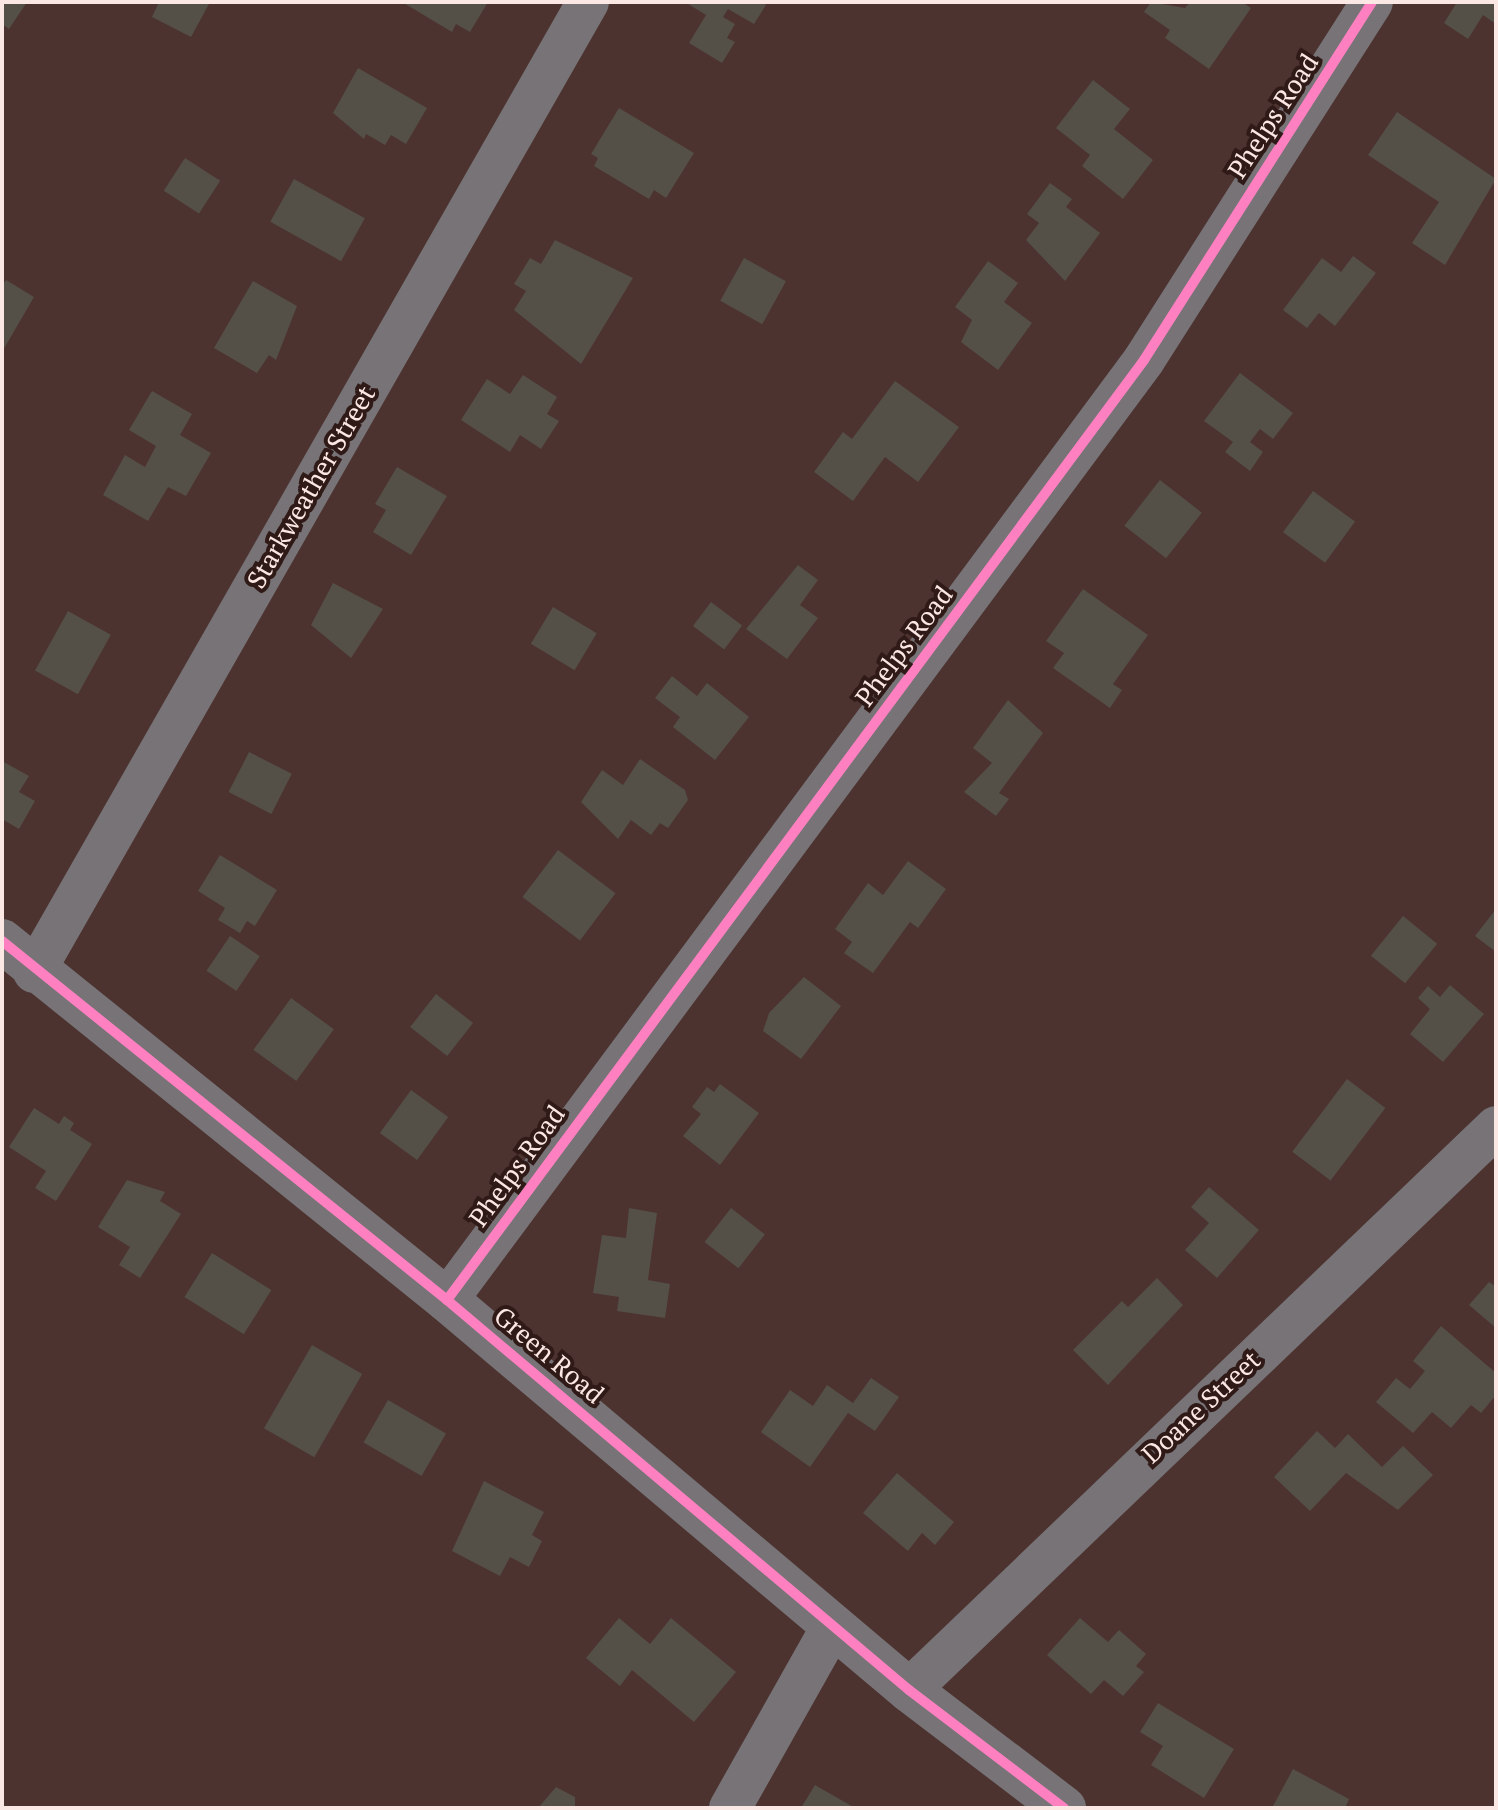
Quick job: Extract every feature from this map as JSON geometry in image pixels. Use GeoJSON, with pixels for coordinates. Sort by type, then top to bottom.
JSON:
{"type":"FeatureCollection","features":[{"type":"Feature","properties":{"kind":"street","name":"Starkweather Street"},"geometry":{"type":"LineString","coordinates":[[34,972],[588,2]]}},
{"type":"Feature","properties":{"kind":"street","name":"Phelps Road"},"geometry":{"type":"LineString","coordinates":[[447,1300],[1144,360],[1372,2]]}},
{"type":"Feature","properties":{"kind":"street","name":"Green Road"},"geometry":{"type":"LineString","coordinates":[[2,941],[34,972],[447,1300],[909,1690],[1064,1808]]}},
{"type":"Feature","properties":{"kind":"street","name":"Doane Street"},"geometry":{"type":"LineString","coordinates":[[909,1690],[1496,1127]]}},
{"type":"Feature","properties":{"kind":"street"},"geometry":{"type":"LineString","coordinates":[[730,1808],[833,1625]]}},
{"type":"Feature","properties":{"kind":"building"},"geometry":{"type":"Polygon","coordinates":[[[2,2],[27,2],[9,29],[2,24],[2,2]]]}},
{"type":"Feature","properties":{"kind":"building"},"geometry":{"type":"Polygon","coordinates":[[[159,2],[209,4],[191,37],[152,17],[159,2]]]}},
{"type":"Feature","properties":{"kind":"building"},"geometry":{"type":"Polygon","coordinates":[[[402,2],[488,2],[470,32],[456,24],[452,32],[402,2]]]}},
{"type":"Feature","properties":{"kind":"building"},"geometry":{"type":"Polygon","coordinates":[[[685,2],[762,2],[766,5],[754,24],[728,9],[723,17],[735,24],[727,38],[735,42],[722,63],[689,43],[706,15],[685,2]]]}},
{"type":"Feature","properties":{"kind":"building"},"geometry":{"type":"Polygon","coordinates":[[[1151,2],[1185,8],[1190,2],[1242,2],[1251,8],[1209,69],[1165,38],[1170,30],[1144,12],[1151,2]]]}},
{"type":"Feature","properties":{"kind":"building"},"geometry":{"type":"Polygon","coordinates":[[[1457,2],[1496,2],[1496,24],[1483,15],[1468,39],[1444,23],[1457,2]]]}},
{"type":"Feature","properties":{"kind":"building"},"geometry":{"type":"Polygon","coordinates":[[[358,68],[427,108],[406,144],[391,135],[385,145],[366,134],[364,139],[333,113],[358,68]]]}},
{"type":"Feature","properties":{"kind":"building"},"geometry":{"type":"Polygon","coordinates":[[[1093,80],[1130,109],[1114,129],[1153,160],[1123,199],[1082,166],[1090,155],[1056,128],[1093,80]]]}},
{"type":"Feature","properties":{"kind":"building"},"geometry":{"type":"Polygon","coordinates":[[[619,108],[694,153],[666,198],[654,190],[649,199],[594,166],[598,158],[591,154],[619,108]]]}},
{"type":"Feature","properties":{"kind":"building"},"geometry":{"type":"Polygon","coordinates":[[[1397,112],[1496,179],[1445,265],[1412,243],[1439,202],[1368,155],[1397,112]]]}},
{"type":"Feature","properties":{"kind":"building"},"geometry":{"type":"Polygon","coordinates":[[[185,158],[220,181],[199,214],[164,191],[185,158]]]}},
{"type":"Feature","properties":{"kind":"building"},"geometry":{"type":"Polygon","coordinates":[[[294,179],[365,218],[341,261],[270,222],[294,179]]]}},
{"type":"Feature","properties":{"kind":"building"},"geometry":{"type":"Polygon","coordinates":[[[1050,183],[1072,199],[1066,207],[1100,233],[1065,281],[1026,240],[1039,223],[1027,214],[1050,183]]]}},
{"type":"Feature","properties":{"kind":"building"},"geometry":{"type":"Polygon","coordinates":[[[555,240],[633,278],[581,364],[514,310],[526,291],[514,284],[530,258],[541,264],[555,240]]]}},
{"type":"Feature","properties":{"kind":"building"},"geometry":{"type":"Polygon","coordinates":[[[1353,256],[1376,273],[1335,326],[1319,313],[1307,328],[1283,310],[1322,258],[1341,272],[1353,256]]]}},
{"type":"Feature","properties":{"kind":"building"},"geometry":{"type":"Polygon","coordinates":[[[744,258],[786,281],[762,324],[720,301],[744,258]]]}},
{"type":"Feature","properties":{"kind":"building"},"geometry":{"type":"Polygon","coordinates":[[[988,261],[1018,283],[1004,302],[1032,323],[998,370],[961,342],[972,320],[955,307],[988,261]]]}},
{"type":"Feature","properties":{"kind":"building"},"geometry":{"type":"Polygon","coordinates":[[[6,280],[34,297],[2,352],[2,286],[6,280]]]}},
{"type":"Feature","properties":{"kind":"building"},"geometry":{"type":"Polygon","coordinates":[[[253,281],[297,306],[276,360],[269,355],[257,373],[214,348],[253,281]]]}},
{"type":"Feature","properties":{"kind":"building"},"geometry":{"type":"Polygon","coordinates":[[[1240,373],[1293,413],[1273,439],[1260,429],[1250,442],[1263,452],[1250,471],[1225,452],[1233,442],[1204,421],[1240,373]]]}},
{"type":"Feature","properties":{"kind":"building"},"geometry":{"type":"Polygon","coordinates":[[[523,375],[557,397],[547,414],[559,421],[541,449],[520,435],[510,452],[461,420],[487,379],[510,394],[523,375]]]}},
{"type":"Feature","properties":{"kind":"building"},"geometry":{"type":"Polygon","coordinates":[[[895,381],[959,427],[918,482],[885,457],[853,501],[814,472],[843,432],[852,439],[895,381]]]}},
{"type":"Feature","properties":{"kind":"building"},"geometry":{"type":"Polygon","coordinates":[[[152,391],[192,414],[180,435],[211,453],[186,496],[168,487],[148,521],[103,495],[125,455],[145,467],[156,446],[129,430],[152,391]]]}},
{"type":"Feature","properties":{"kind":"building"},"geometry":{"type":"Polygon","coordinates":[[[397,467],[447,496],[411,555],[373,532],[386,510],[375,504],[397,467]]]}},
{"type":"Feature","properties":{"kind":"building"},"geometry":{"type":"Polygon","coordinates":[[[1160,480],[1202,513],[1166,558],[1124,526],[1160,480]]]}},
{"type":"Feature","properties":{"kind":"building"},"geometry":{"type":"Polygon","coordinates":[[[1313,491],[1355,522],[1325,563],[1283,532],[1313,491]]]}},
{"type":"Feature","properties":{"kind":"building"},"geometry":{"type":"Polygon","coordinates":[[[798,565],[818,580],[800,605],[818,618],[787,659],[746,629],[798,565]]]}},
{"type":"Feature","properties":{"kind":"building"},"geometry":{"type":"Polygon","coordinates":[[[333,583],[383,609],[351,658],[311,625],[333,583]]]}},
{"type":"Feature","properties":{"kind":"building"},"geometry":{"type":"Polygon","coordinates":[[[1083,589],[1148,635],[1113,684],[1122,690],[1110,708],[1053,668],[1064,653],[1046,641],[1083,589]]]}},
{"type":"Feature","properties":{"kind":"building"},"geometry":{"type":"Polygon","coordinates":[[[711,602],[742,625],[724,649],[693,626],[711,602]]]}},
{"type":"Feature","properties":{"kind":"building"},"geometry":{"type":"Polygon","coordinates":[[[553,607],[597,633],[575,670],[531,644],[553,607]]]}},
{"type":"Feature","properties":{"kind":"building"},"geometry":{"type":"Polygon","coordinates":[[[68,611],[111,635],[78,694],[35,670],[68,611]]]}},
{"type":"Feature","properties":{"kind":"building"},"geometry":{"type":"Polygon","coordinates":[[[672,676],[697,696],[707,683],[749,717],[715,760],[673,727],[680,717],[655,698],[672,676]]]}},
{"type":"Feature","properties":{"kind":"building"},"geometry":{"type":"Polygon","coordinates":[[[1008,700],[1043,733],[999,793],[1009,799],[996,816],[964,792],[992,763],[973,748],[1008,700]]]}},
{"type":"Feature","properties":{"kind":"building"},"geometry":{"type":"Polygon","coordinates":[[[249,752],[292,774],[271,814],[229,792],[249,752]]]}},
{"type":"Feature","properties":{"kind":"building"},"geometry":{"type":"Polygon","coordinates":[[[640,759],[685,790],[688,800],[668,828],[660,823],[651,835],[631,820],[618,839],[581,802],[602,770],[623,785],[640,759]]]}},
{"type":"Feature","properties":{"kind":"building"},"geometry":{"type":"Polygon","coordinates":[[[2,761],[29,776],[19,792],[35,801],[19,829],[2,819],[2,761]]]}},
{"type":"Feature","properties":{"kind":"building"},"geometry":{"type":"Polygon","coordinates":[[[558,850],[616,893],[580,940],[522,897],[558,850]]]}},
{"type":"Feature","properties":{"kind":"building"},"geometry":{"type":"Polygon","coordinates":[[[220,855],[277,890],[255,926],[247,921],[240,933],[218,920],[225,908],[198,891],[220,855]]]}},
{"type":"Feature","properties":{"kind":"building"},"geometry":{"type":"Polygon","coordinates":[[[908,861],[946,889],[918,928],[910,922],[873,973],[844,953],[852,942],[835,929],[868,883],[883,895],[908,861]]]}},
{"type":"Feature","properties":{"kind":"building"},"geometry":{"type":"Polygon","coordinates":[[[1496,909],[1496,952],[1475,936],[1496,909]]]}},
{"type":"Feature","properties":{"kind":"building"},"geometry":{"type":"Polygon","coordinates":[[[1403,916],[1437,944],[1405,983],[1371,956],[1403,916]]]}},
{"type":"Feature","properties":{"kind":"building"},"geometry":{"type":"Polygon","coordinates":[[[230,936],[260,956],[236,991],[207,971],[230,936]]]}},
{"type":"Feature","properties":{"kind":"building"},"geometry":{"type":"Polygon","coordinates":[[[804,977],[841,1006],[801,1059],[763,1031],[769,1013],[804,977]]]}},
{"type":"Feature","properties":{"kind":"building"},"geometry":{"type":"Polygon","coordinates":[[[1450,985],[1484,1014],[1443,1062],[1410,1034],[1430,1009],[1418,998],[1428,986],[1440,997],[1450,985]]]}},
{"type":"Feature","properties":{"kind":"building"},"geometry":{"type":"Polygon","coordinates":[[[436,994],[473,1023],[447,1056],[410,1027],[436,994]]]}},
{"type":"Feature","properties":{"kind":"building"},"geometry":{"type":"Polygon","coordinates":[[[291,998],[334,1029],[296,1081],[253,1050],[291,998]]]}},
{"type":"Feature","properties":{"kind":"building"},"geometry":{"type":"Polygon","coordinates":[[[1347,1079],[1385,1108],[1331,1181],[1292,1152],[1347,1079]]]}},
{"type":"Feature","properties":{"kind":"building"},"geometry":{"type":"Polygon","coordinates":[[[720,1084],[759,1113],[720,1165],[683,1136],[701,1114],[692,1107],[707,1087],[714,1092],[720,1084]]]}},
{"type":"Feature","properties":{"kind":"building"},"geometry":{"type":"Polygon","coordinates":[[[411,1090],[448,1117],[417,1160],[380,1133],[411,1090]]]}},
{"type":"Feature","properties":{"kind":"building"},"geometry":{"type":"Polygon","coordinates":[[[34,1108],[59,1124],[64,1116],[74,1123],[70,1130],[92,1144],[56,1201],[35,1188],[46,1171],[9,1147],[34,1108]]]}},
{"type":"Feature","properties":{"kind":"building"},"geometry":{"type":"Polygon","coordinates":[[[127,1180],[165,1192],[160,1201],[181,1214],[140,1278],[119,1265],[130,1247],[98,1227],[127,1180]]]}},
{"type":"Feature","properties":{"kind":"building"},"geometry":{"type":"Polygon","coordinates":[[[1209,1187],[1259,1230],[1217,1278],[1185,1250],[1209,1223],[1191,1207],[1209,1187]]]}},
{"type":"Feature","properties":{"kind":"building"},"geometry":{"type":"Polygon","coordinates":[[[629,1208],[657,1213],[648,1280],[670,1284],[665,1318],[617,1311],[619,1297],[593,1293],[602,1235],[626,1238],[629,1208]]]}},
{"type":"Feature","properties":{"kind":"building"},"geometry":{"type":"Polygon","coordinates":[[[731,1208],[765,1234],[738,1268],[705,1242],[731,1208]]]}},
{"type":"Feature","properties":{"kind":"building"},"geometry":{"type":"Polygon","coordinates":[[[212,1253],[271,1290],[244,1334],[184,1297],[212,1253]]]}},
{"type":"Feature","properties":{"kind":"building"},"geometry":{"type":"Polygon","coordinates":[[[1157,1278],[1183,1305],[1108,1385],[1073,1350],[1122,1301],[1128,1307],[1157,1278]]]}},
{"type":"Feature","properties":{"kind":"building"},"geometry":{"type":"Polygon","coordinates":[[[1489,1282],[1496,1287],[1496,1328],[1469,1305],[1489,1282]]]}},
{"type":"Feature","properties":{"kind":"building"},"geometry":{"type":"Polygon","coordinates":[[[1441,1326],[1496,1373],[1496,1395],[1481,1413],[1471,1405],[1451,1428],[1432,1412],[1413,1433],[1376,1402],[1396,1378],[1410,1389],[1425,1371],[1413,1361],[1441,1326]]]}},
{"type":"Feature","properties":{"kind":"building"},"geometry":{"type":"Polygon","coordinates":[[[312,1345],[362,1374],[314,1457],[264,1428],[312,1345]]]}},
{"type":"Feature","properties":{"kind":"building"},"geometry":{"type":"Polygon","coordinates":[[[871,1378],[899,1397],[875,1431],[848,1413],[810,1467],[761,1432],[790,1390],[813,1406],[827,1385],[853,1403],[871,1378]]]}},
{"type":"Feature","properties":{"kind":"building"},"geometry":{"type":"Polygon","coordinates":[[[388,1400],[446,1434],[422,1476],[364,1442],[388,1400]]]}},
{"type":"Feature","properties":{"kind":"building"},"geometry":{"type":"Polygon","coordinates":[[[1317,1431],[1335,1448],[1348,1434],[1382,1467],[1403,1446],[1433,1475],[1398,1510],[1346,1473],[1310,1511],[1274,1477],[1317,1431]]]}},
{"type":"Feature","properties":{"kind":"building"},"geometry":{"type":"Polygon","coordinates":[[[897,1473],[954,1522],[935,1545],[922,1533],[908,1551],[863,1513],[897,1473]]]}},
{"type":"Feature","properties":{"kind":"building"},"geometry":{"type":"Polygon","coordinates":[[[484,1481],[544,1512],[532,1535],[542,1541],[529,1567],[510,1557],[500,1576],[452,1551],[484,1481]]]}},
{"type":"Feature","properties":{"kind":"building"},"geometry":{"type":"Polygon","coordinates":[[[619,1618],[650,1644],[671,1618],[736,1672],[694,1722],[632,1670],[620,1686],[586,1658],[619,1618]]]}},
{"type":"Feature","properties":{"kind":"building"},"geometry":{"type":"Polygon","coordinates":[[[1080,1618],[1108,1642],[1119,1630],[1146,1654],[1136,1666],[1144,1672],[1123,1696],[1104,1680],[1091,1694],[1047,1655],[1080,1618]]]}},
{"type":"Feature","properties":{"kind":"building"},"geometry":{"type":"Polygon","coordinates":[[[1158,1703],[1234,1749],[1204,1798],[1151,1765],[1163,1746],[1140,1732],[1158,1703]]]}},
{"type":"Feature","properties":{"kind":"building"},"geometry":{"type":"Polygon","coordinates":[[[1293,1769],[1349,1799],[1345,1808],[1272,1808],[1293,1769]]]}},
{"type":"Feature","properties":{"kind":"building"},"geometry":{"type":"Polygon","coordinates":[[[815,1785],[855,1808],[801,1808],[815,1785]]]}},
{"type":"Feature","properties":{"kind":"building"},"geometry":{"type":"Polygon","coordinates":[[[556,1787],[575,1797],[575,1808],[538,1808],[556,1787]]]}},
{"type":"Feature","properties":{"kind":"cycle path"},"geometry":{"type":"LineString","coordinates":[[447,1300],[1144,360],[1372,2]]}},
{"type":"Feature","properties":{"kind":"cycle path"},"geometry":{"type":"LineString","coordinates":[[2,941],[447,1300],[909,1690],[1064,1808]]}}]}
